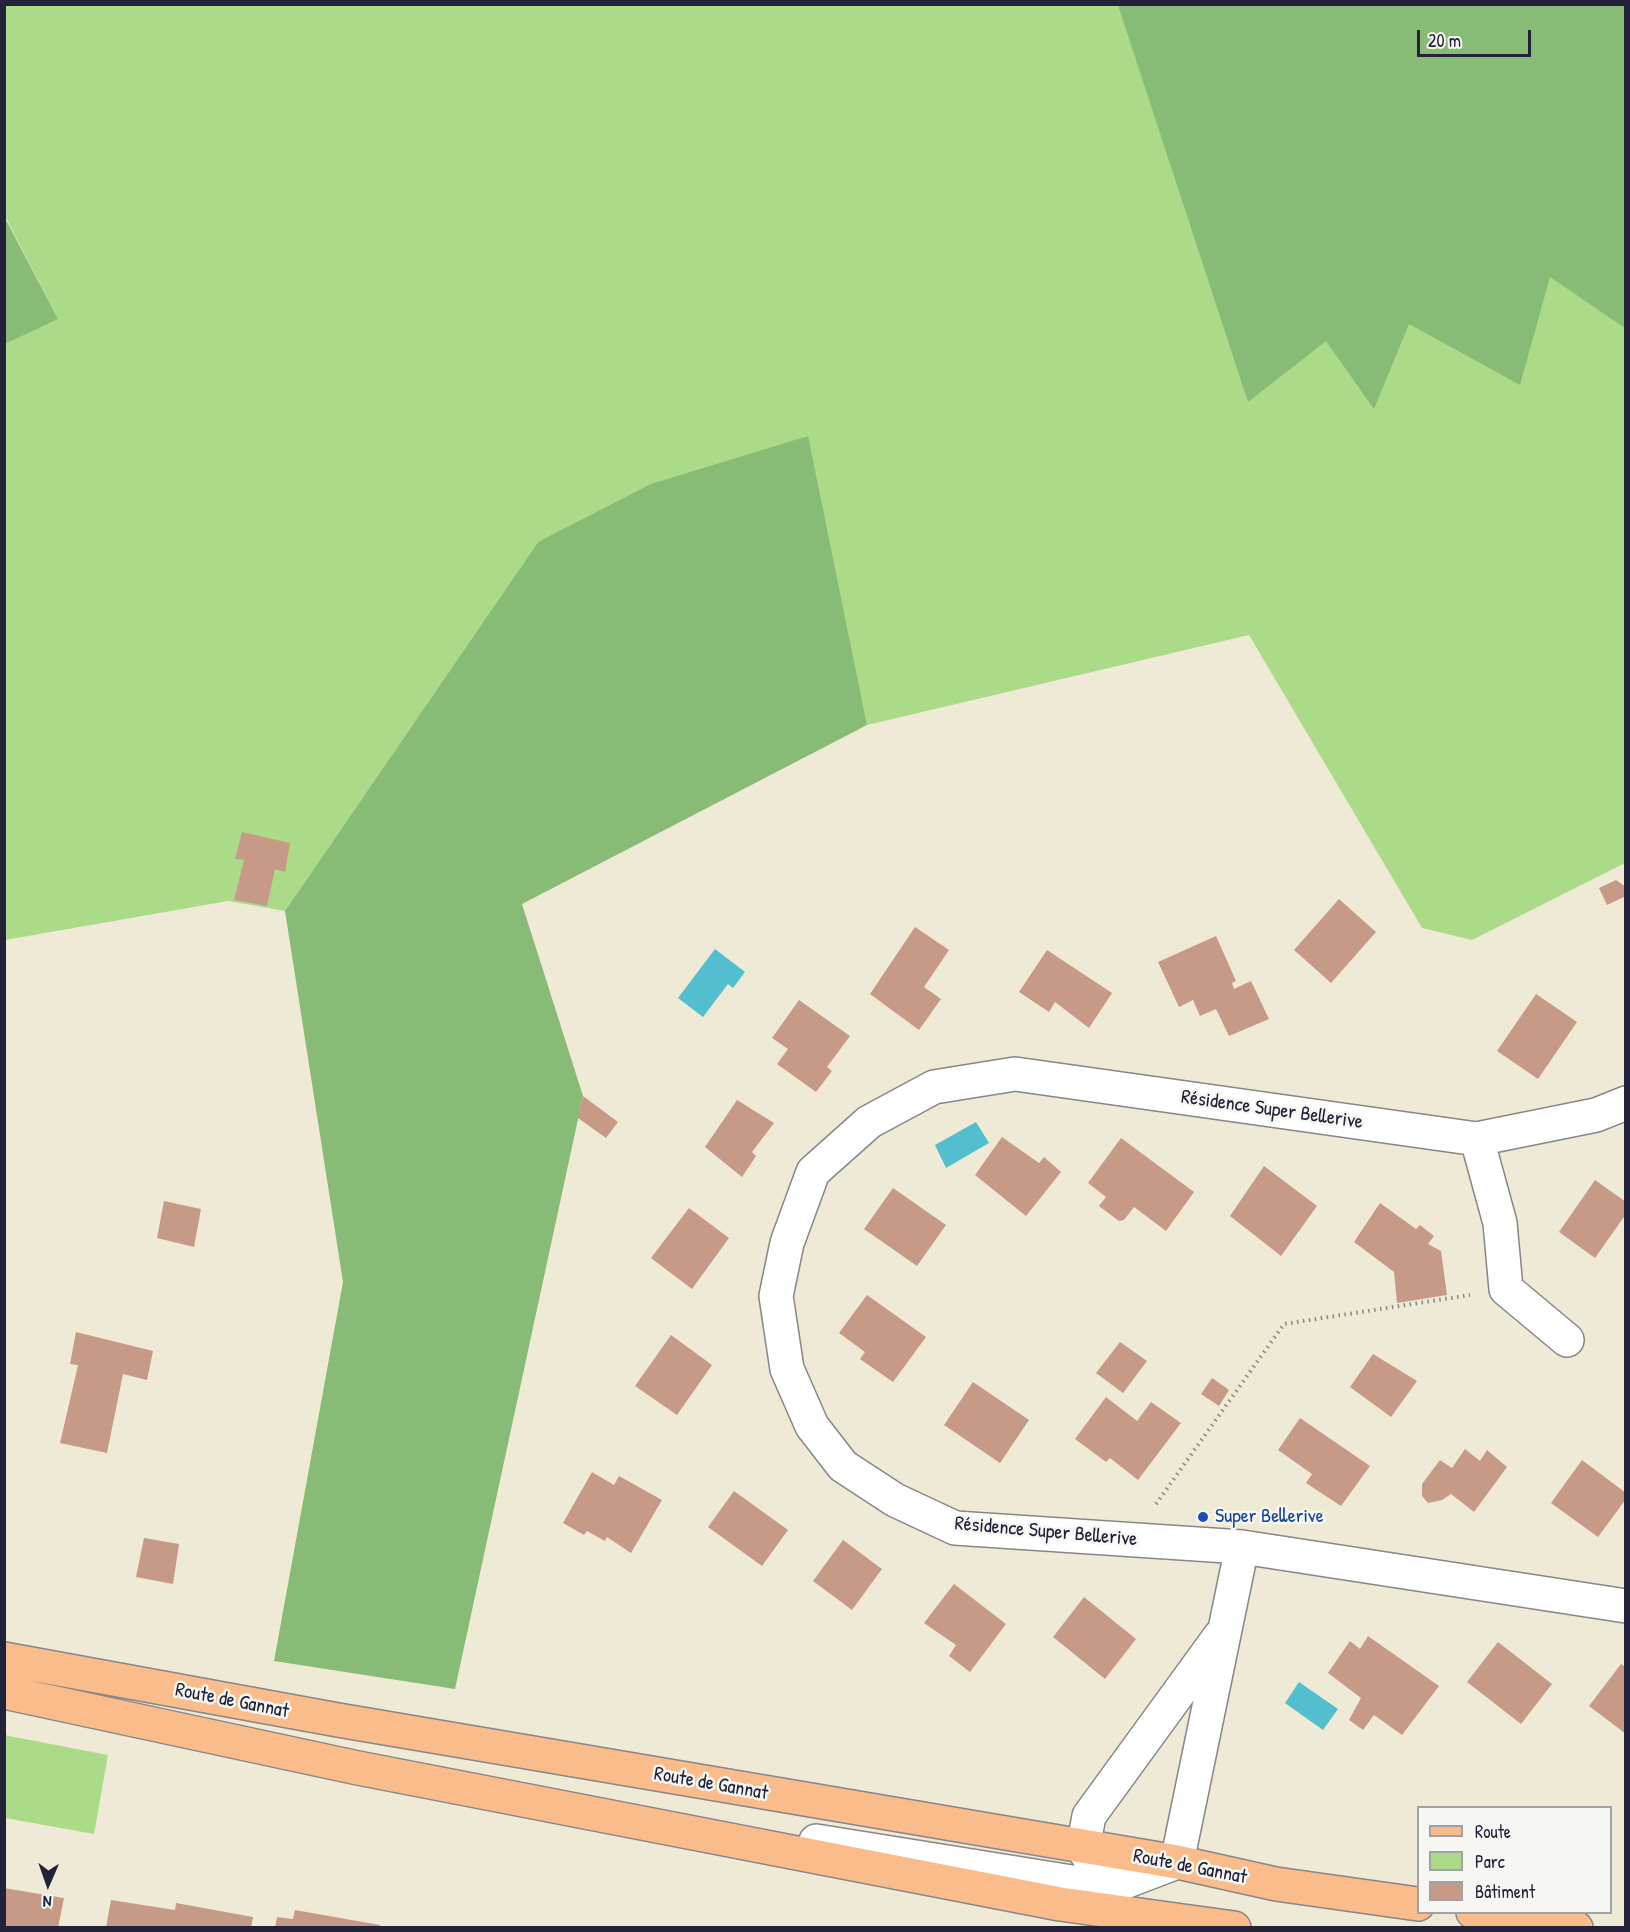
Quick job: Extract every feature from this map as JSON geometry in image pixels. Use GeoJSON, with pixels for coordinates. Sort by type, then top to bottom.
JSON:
{"type":"FeatureCollection","features":[{"type":"Feature","properties":{"kind":"main road","name":"Route de Gannat"},"geometry":{"type":"LineString","coordinates":[[4,1659],[338,1720],[1083,1848],[1177,1862],[1276,1884],[1417,1904]]}},
{"type":"Feature","properties":{"kind":"main road","name":"Route de Gannat"},"geometry":{"type":"LineString","coordinates":[[4,1692],[358,1768],[1060,1904],[1234,1928]]}},
{"type":"Feature","properties":{"kind":"main road"},"geometry":{"type":"LineString","coordinates":[[1486,1914],[1576,1928]]}},
{"type":"Feature","properties":{"kind":"street","name":"Résidence Super Bellerive"},"geometry":{"type":"LineString","coordinates":[[1626,1103],[1596,1115],[1477,1139],[1016,1074],[934,1087],[869,1122],[813,1172],[787,1243],[776,1296],[787,1369],[812,1426],[843,1466],[895,1500],[955,1528],[1242,1547],[1626,1606]]}},
{"type":"Feature","properties":{"kind":"street"},"geometry":{"type":"LineString","coordinates":[[1477,1139],[1500,1223],[1506,1289],[1567,1340]]}},
{"type":"Feature","properties":{"kind":"street"},"geometry":{"type":"LineString","coordinates":[[1109,1888],[1177,1862],[1242,1547]]}},
{"type":"Feature","properties":{"kind":"street"},"geometry":{"type":"LineString","coordinates":[[1109,1888],[1083,1848],[1089,1816],[1226,1627]]}},
{"type":"Feature","properties":{"kind":"street"},"geometry":{"type":"LineString","coordinates":[[358,1768],[1109,1888],[1177,1921]]}},
{"type":"Feature","properties":{"kind":"path"},"geometry":{"type":"LineString","coordinates":[[1130,1540],[1284,1324],[1506,1289]]}},
{"type":"Feature","properties":{"kind":"green space"},"geometry":{"type":"Polygon","coordinates":[[[5,5],[1625,5],[1625,863],[1472,940],[1422,928],[1249,635],[867,725],[807,436],[538,542],[285,911],[228,901],[5,940],[4,344],[58,319],[5,216],[5,5]]]}},
{"type":"Feature","properties":{"kind":"green space"},"geometry":{"type":"Polygon","coordinates":[[[1118,5],[1625,5],[1625,328],[1550,277],[1520,385],[1409,324],[1374,409],[1326,341],[1248,402],[1118,5]]]}},
{"type":"Feature","properties":{"kind":"green space"},"geometry":{"type":"Polygon","coordinates":[[[4,216],[58,319],[5,344],[4,344],[4,216]]]}},
{"type":"Feature","properties":{"kind":"green space"},"geometry":{"type":"Polygon","coordinates":[[[808,436],[867,725],[522,904],[583,1096],[455,1689],[274,1661],[343,1282],[285,911],[538,542],[651,484],[808,436]]]}},
{"type":"Feature","properties":{"kind":"green space"},"geometry":{"type":"Polygon","coordinates":[[[4,1735],[108,1755],[94,1834],[5,1818],[4,1735]]]}},
{"type":"Feature","properties":{"kind":"water"},"geometry":{"type":"Polygon","coordinates":[[[715,949],[745,972],[733,988],[728,984],[703,1017],[678,998],[715,949]]]}},
{"type":"Feature","properties":{"kind":"water"},"geometry":{"type":"Polygon","coordinates":[[[976,1122],[989,1143],[946,1168],[935,1145],[976,1122]]]}},
{"type":"Feature","properties":{"kind":"water"},"geometry":{"type":"Polygon","coordinates":[[[1299,1682],[1338,1709],[1323,1730],[1285,1703],[1299,1682]]]}},
{"type":"Feature","properties":{"kind":"building"},"geometry":{"type":"Polygon","coordinates":[[[242,832],[290,843],[285,872],[275,869],[267,906],[234,900],[244,860],[235,859],[242,832]]]}},
{"type":"Feature","properties":{"kind":"building"},"geometry":{"type":"Polygon","coordinates":[[[1616,880],[1626,887],[1626,896],[1607,905],[1599,888],[1616,880]]]}},
{"type":"Feature","properties":{"kind":"building"},"geometry":{"type":"Polygon","coordinates":[[[1339,899],[1376,932],[1331,983],[1294,950],[1339,899]]]}},
{"type":"Feature","properties":{"kind":"building"},"geometry":{"type":"Polygon","coordinates":[[[915,927],[949,950],[924,987],[941,999],[919,1030],[870,994],[915,927]]]}},
{"type":"Feature","properties":{"kind":"building"},"geometry":{"type":"Polygon","coordinates":[[[1216,936],[1236,981],[1232,983],[1234,989],[1251,981],[1269,1019],[1229,1036],[1216,1009],[1200,1016],[1193,1000],[1179,1007],[1158,962],[1216,936]]]}},
{"type":"Feature","properties":{"kind":"building"},"geometry":{"type":"Polygon","coordinates":[[[1047,950],[1112,993],[1089,1028],[1055,1002],[1049,1012],[1019,992],[1047,950]]]}},
{"type":"Feature","properties":{"kind":"building"},"geometry":{"type":"Polygon","coordinates":[[[1536,994],[1577,1022],[1538,1079],[1497,1051],[1536,994]]]}},
{"type":"Feature","properties":{"kind":"building"},"geometry":{"type":"Polygon","coordinates":[[[799,1000],[850,1036],[827,1067],[832,1071],[816,1092],[777,1064],[788,1049],[772,1038],[799,1000]]]}},
{"type":"Feature","properties":{"kind":"building"},"geometry":{"type":"Polygon","coordinates":[[[583,1096],[618,1122],[606,1138],[578,1118],[583,1096]]]}},
{"type":"Feature","properties":{"kind":"building"},"geometry":{"type":"Polygon","coordinates":[[[737,1100],[774,1123],[752,1152],[756,1156],[742,1177],[705,1147],[737,1100]]]}},
{"type":"Feature","properties":{"kind":"building"},"geometry":{"type":"Polygon","coordinates":[[[1002,1137],[1039,1163],[1044,1157],[1061,1172],[1026,1216],[975,1175],[1002,1137]]]}},
{"type":"Feature","properties":{"kind":"building"},"geometry":{"type":"Polygon","coordinates":[[[1121,1138],[1194,1192],[1166,1231],[1134,1207],[1124,1220],[1119,1221],[1099,1206],[1106,1197],[1088,1183],[1121,1138]]]}},
{"type":"Feature","properties":{"kind":"building"},"geometry":{"type":"Polygon","coordinates":[[[1264,1166],[1317,1206],[1281,1256],[1230,1216],[1264,1166]]]}},
{"type":"Feature","properties":{"kind":"building"},"geometry":{"type":"Polygon","coordinates":[[[1595,1180],[1626,1202],[1626,1214],[1595,1258],[1559,1232],[1595,1180]]]}},
{"type":"Feature","properties":{"kind":"building"},"geometry":{"type":"Polygon","coordinates":[[[893,1188],[946,1225],[917,1266],[864,1229],[893,1188]]]}},
{"type":"Feature","properties":{"kind":"building"},"geometry":{"type":"Polygon","coordinates":[[[164,1201],[201,1209],[194,1247],[157,1238],[164,1201]]]}},
{"type":"Feature","properties":{"kind":"building"},"geometry":{"type":"Polygon","coordinates":[[[1380,1203],[1416,1229],[1420,1225],[1434,1236],[1428,1244],[1441,1251],[1447,1295],[1397,1303],[1394,1272],[1354,1242],[1380,1203]]]}},
{"type":"Feature","properties":{"kind":"building"},"geometry":{"type":"Polygon","coordinates":[[[689,1208],[729,1238],[692,1289],[651,1258],[689,1208]]]}},
{"type":"Feature","properties":{"kind":"building"},"geometry":{"type":"Polygon","coordinates":[[[867,1295],[926,1337],[893,1382],[860,1359],[865,1352],[839,1333],[867,1295]]]}},
{"type":"Feature","properties":{"kind":"building"},"geometry":{"type":"Polygon","coordinates":[[[76,1332],[153,1351],[147,1380],[123,1374],[107,1453],[60,1443],[78,1365],[70,1364],[76,1332]]]}},
{"type":"Feature","properties":{"kind":"building"},"geometry":{"type":"Polygon","coordinates":[[[671,1335],[712,1365],[677,1415],[635,1386],[671,1335]]]}},
{"type":"Feature","properties":{"kind":"building"},"geometry":{"type":"Polygon","coordinates":[[[1120,1342],[1147,1361],[1123,1393],[1096,1373],[1120,1342]]]}},
{"type":"Feature","properties":{"kind":"building"},"geometry":{"type":"Polygon","coordinates":[[[1373,1354],[1417,1381],[1391,1417],[1350,1387],[1373,1354]]]}},
{"type":"Feature","properties":{"kind":"building"},"geometry":{"type":"Polygon","coordinates":[[[1212,1378],[1229,1390],[1219,1406],[1201,1394],[1212,1378]]]}},
{"type":"Feature","properties":{"kind":"building"},"geometry":{"type":"Polygon","coordinates":[[[973,1382],[1029,1420],[1000,1463],[944,1425],[973,1382]]]}},
{"type":"Feature","properties":{"kind":"building"},"geometry":{"type":"Polygon","coordinates":[[[1106,1397],[1137,1421],[1151,1402],[1181,1423],[1138,1480],[1110,1458],[1106,1462],[1075,1439],[1106,1397]]]}},
{"type":"Feature","properties":{"kind":"building"},"geometry":{"type":"Polygon","coordinates":[[[1300,1418],[1370,1466],[1341,1506],[1306,1483],[1312,1474],[1278,1450],[1300,1418]]]}},
{"type":"Feature","properties":{"kind":"building"},"geometry":{"type":"Polygon","coordinates":[[[1465,1449],[1480,1461],[1487,1450],[1507,1467],[1474,1512],[1451,1494],[1442,1500],[1428,1503],[1422,1496],[1422,1484],[1440,1460],[1452,1468],[1465,1449]]]}},
{"type":"Feature","properties":{"kind":"building"},"geometry":{"type":"Polygon","coordinates":[[[1582,1460],[1626,1493],[1626,1499],[1598,1537],[1551,1503],[1582,1460]]]}},
{"type":"Feature","properties":{"kind":"building"},"geometry":{"type":"Polygon","coordinates":[[[592,1472],[614,1485],[619,1476],[662,1500],[631,1553],[607,1537],[605,1541],[587,1531],[584,1535],[563,1523],[592,1472]]]}},
{"type":"Feature","properties":{"kind":"building"},"geometry":{"type":"Polygon","coordinates":[[[734,1491],[788,1530],[762,1566],[708,1527],[734,1491]]]}},
{"type":"Feature","properties":{"kind":"building"},"geometry":{"type":"Polygon","coordinates":[[[144,1538],[179,1544],[173,1584],[136,1577],[144,1538]]]}},
{"type":"Feature","properties":{"kind":"building"},"geometry":{"type":"Polygon","coordinates":[[[843,1540],[882,1569],[852,1610],[813,1581],[843,1540]]]}},
{"type":"Feature","properties":{"kind":"building"},"geometry":{"type":"Polygon","coordinates":[[[954,1584],[1006,1624],[970,1672],[949,1656],[956,1645],[924,1623],[954,1584]]]}},
{"type":"Feature","properties":{"kind":"building"},"geometry":{"type":"Polygon","coordinates":[[[1084,1597],[1136,1639],[1105,1679],[1053,1637],[1084,1597]]]}},
{"type":"Feature","properties":{"kind":"building"},"geometry":{"type":"Polygon","coordinates":[[[1368,1636],[1439,1686],[1402,1735],[1374,1715],[1363,1730],[1349,1720],[1361,1698],[1328,1673],[1350,1641],[1360,1649],[1368,1636]]]}},
{"type":"Feature","properties":{"kind":"building"},"geometry":{"type":"Polygon","coordinates":[[[1498,1642],[1552,1684],[1521,1724],[1467,1682],[1498,1642]]]}},
{"type":"Feature","properties":{"kind":"building"},"geometry":{"type":"Polygon","coordinates":[[[1621,1664],[1626,1667],[1626,1734],[1589,1706],[1621,1664]]]}},
{"type":"Feature","properties":{"kind":"building"},"geometry":{"type":"Polygon","coordinates":[[[4,1888],[64,1898],[58,1928],[4,1928],[4,1888]]]}},
{"type":"Feature","properties":{"kind":"building"},"geometry":{"type":"Polygon","coordinates":[[[111,1900],[175,1910],[176,1903],[253,1917],[251,1928],[106,1928],[111,1900]]]}},
{"type":"Feature","properties":{"kind":"building"},"geometry":{"type":"Polygon","coordinates":[[[295,1910],[380,1925],[379,1928],[275,1928],[277,1917],[293,1919],[295,1910]]]}},
{"type":"Feature","properties":{"kind":"place","name":"Super Bellerive"},"geometry":{"type":"Point","coordinates":[1203,1517]}}]}
